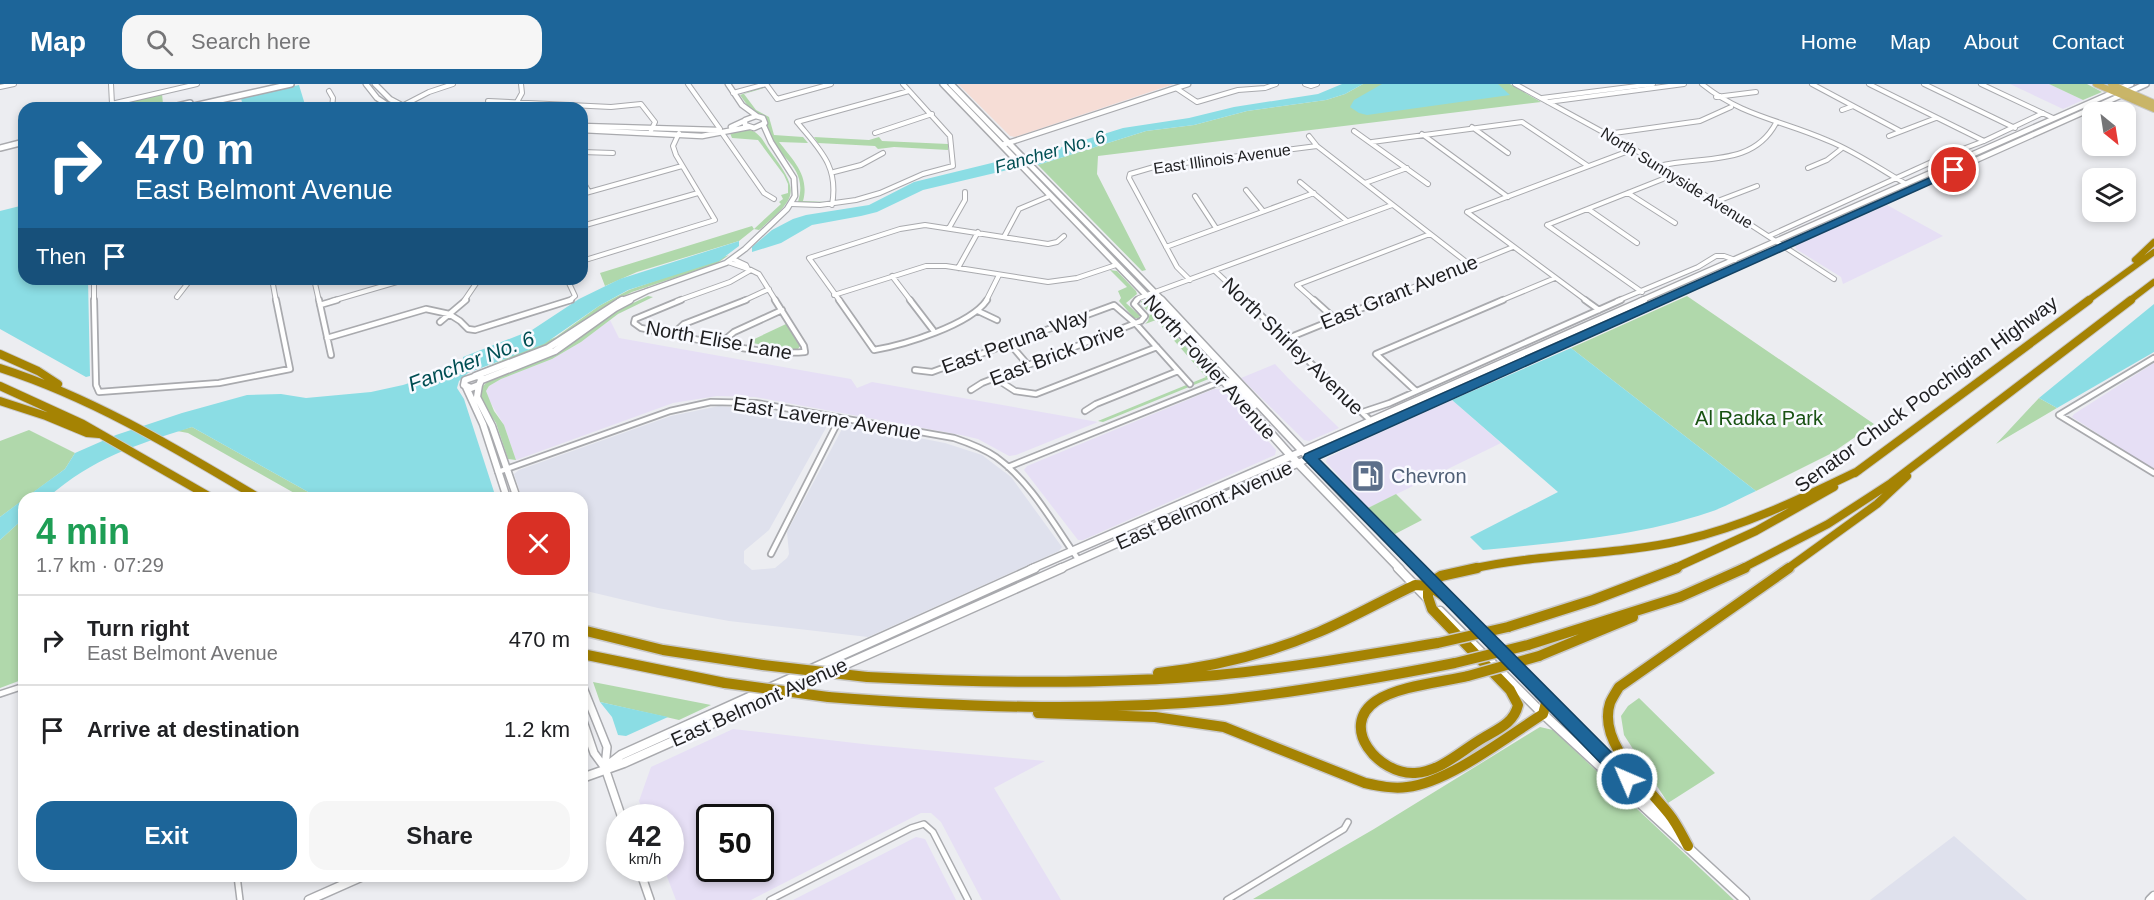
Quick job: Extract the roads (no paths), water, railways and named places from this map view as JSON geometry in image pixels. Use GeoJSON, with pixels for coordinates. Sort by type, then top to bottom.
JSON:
{"type":"FeatureCollection","features":[{"type":"Feature","properties":{"kind":"highway"},"geometry":{"type":"LineString","coordinates":[[2110,284],[2154,242]]}},
{"type":"Feature","properties":{"kind":"highway","name":"Senator Chuck Poochigian Highway"},"geometry":{"type":"LineString","coordinates":[[588,631],[663,650],[867,677],[970,681],[1068,681],[1217,675],[1315,663],[1437,643],[1508,627],[1592,602],[1678,569],[1771,524],[1858,471],[2154,252]]}},
{"type":"Feature","properties":{"kind":"highway"},"geometry":{"type":"LineString","coordinates":[[1858,471],[1800,498],[1715,532],[1679,542],[1499,563],[1437,578],[1429,588],[1432,609],[1510,690],[1518,705],[1516,714],[1503,726],[1421,772],[1406,772],[1387,766],[1368,750],[1361,736],[1360,723],[1366,710],[1374,702],[1388,696],[1468,676],[1539,656],[1727,577],[1811,534],[1876,495],[2154,283]]}},
{"type":"Feature","properties":{"kind":"highway"},"geometry":{"type":"LineString","coordinates":[[0,354],[38,371],[65,391]]}},
{"type":"Feature","properties":{"kind":"highway"},"geometry":{"type":"LineString","coordinates":[[0,368],[65,391],[248,492]]}},
{"type":"Feature","properties":{"kind":"highway"},"geometry":{"type":"LineString","coordinates":[[0,386],[54,409],[202,492]]}},
{"type":"Feature","properties":{"kind":"highway"},"geometry":{"type":"LineString","coordinates":[[0,401],[53,418],[87,433],[102,435]]}},
{"type":"Feature","properties":{"kind":"highway"},"geometry":{"type":"LineString","coordinates":[[1688,846],[1669,814],[1650,793],[1610,737],[1607,722],[1611,698],[1619,687],[1785,572],[1877,504],[1897,487],[1924,458]]}},
{"type":"Feature","properties":{"kind":"highway"},"geometry":{"type":"LineString","coordinates":[[1068,681],[1180,671],[1252,657],[1319,632],[1415,585],[1429,588],[1447,598]]}},
{"type":"Feature","properties":{"kind":"highway"},"geometry":{"type":"LineString","coordinates":[[588,655],[725,683],[828,697],[984,707],[1080,709],[1232,699],[1363,682],[1528,645],[1660,604]]}},
{"type":"Feature","properties":{"kind":"highway"},"geometry":{"type":"LineString","coordinates":[[984,707],[1027,713],[1175,720],[1211,724],[1258,738],[1357,781],[1389,788],[1409,787],[1430,781],[1543,714],[1547,699]]}},
{"type":"Feature","properties":{"kind":"main road"},"geometry":{"type":"LineString","coordinates":[[195,102],[272,84]]}},
{"type":"Feature","properties":{"kind":"main road"},"geometry":{"type":"LineString","coordinates":[[212,102],[291,84]]}},
{"type":"Feature","properties":{"kind":"main road","name":"North Fowler Avenue"},"geometry":{"type":"LineString","coordinates":[[943,84],[1147,296],[1291,456],[1415,585]]}},
{"type":"Feature","properties":{"kind":"main road","name":"North Fowler Avenue"},"geometry":{"type":"LineString","coordinates":[[951,84],[1155,292],[1304,451],[1543,714],[1745,900]]}},
{"type":"Feature","properties":{"kind":"main road"},"geometry":{"type":"LineString","coordinates":[[2096,84],[2114,92],[2129,92],[2154,103]]}},
{"type":"Feature","properties":{"kind":"main road"},"geometry":{"type":"LineString","coordinates":[[2110,84],[2154,109]]}},
{"type":"Feature","properties":{"kind":"main road","name":"East Belmont Avenue"},"geometry":{"type":"LineString","coordinates":[[2121,92],[2131,84]]}},
{"type":"Feature","properties":{"kind":"main road"},"geometry":{"type":"LineString","coordinates":[[2129,92],[2146,84]]}},
{"type":"Feature","properties":{"kind":"main road"},"geometry":{"type":"LineString","coordinates":[[0,149],[18,145]]}},
{"type":"Feature","properties":{"kind":"main road"},"geometry":{"type":"LineString","coordinates":[[1050,196],[1058,197],[1072,213],[1085,220]]}},
{"type":"Feature","properties":{"kind":"main road"},"geometry":{"type":"LineString","coordinates":[[1222,381],[1228,381],[1266,413]]}},
{"type":"Feature","properties":{"kind":"main road","name":"East Belmont Avenue"},"geometry":{"type":"LineString","coordinates":[[605,768],[621,756],[1072,551],[1291,456]]}},
{"type":"Feature","properties":{"kind":"main road","name":"East Belmont Avenue"},"geometry":{"type":"LineString","coordinates":[[588,775],[624,763],[1298,463]]}},
{"type":"Feature","properties":{"kind":"main road","name":"North Fowler Avenue"},"geometry":{"type":"LineString","coordinates":[[1447,598],[1658,811],[1688,846]]}},
{"type":"Feature","properties":{"kind":"main road"},"geometry":{"type":"LineString","coordinates":[[309,900],[350,882]]}},
{"type":"Feature","properties":{"kind":"main road"},"geometry":{"type":"LineString","coordinates":[[2150,900],[2154,896]]}},
{"type":"Feature","properties":{"kind":"street"},"geometry":{"type":"LineString","coordinates":[[0,87],[14,84]]}},
{"type":"Feature","properties":{"kind":"street"},"geometry":{"type":"LineString","coordinates":[[111,84],[112,102]]}},
{"type":"Feature","properties":{"kind":"street"},"geometry":{"type":"LineString","coordinates":[[120,102],[197,84]]}},
{"type":"Feature","properties":{"kind":"street"},"geometry":{"type":"LineString","coordinates":[[366,84],[383,102]]}},
{"type":"Feature","properties":{"kind":"street"},"geometry":{"type":"LineString","coordinates":[[375,84],[395,102]]}},
{"type":"Feature","properties":{"kind":"street"},"geometry":{"type":"LineString","coordinates":[[411,102],[429,92],[453,84]]}},
{"type":"Feature","properties":{"kind":"street"},"geometry":{"type":"LineString","coordinates":[[488,100],[517,102],[522,93],[521,84]]}},
{"type":"Feature","properties":{"kind":"street"},"geometry":{"type":"LineString","coordinates":[[688,84],[764,194],[774,199]]}},
{"type":"Feature","properties":{"kind":"street"},"geometry":{"type":"LineString","coordinates":[[505,492],[483,424],[464,384],[465,380],[548,348],[633,294],[702,274],[730,260],[756,238],[791,204],[796,196],[795,180],[768,139],[763,124],[764,119],[742,105],[728,84]]}},
{"type":"Feature","properties":{"kind":"street"},"geometry":{"type":"LineString","coordinates":[[733,93],[766,84],[777,99],[827,84]]}},
{"type":"Feature","properties":{"kind":"street"},"geometry":{"type":"LineString","coordinates":[[791,204],[831,205],[868,197],[923,174],[953,166],[950,136],[903,84]]}},
{"type":"Feature","properties":{"kind":"street"},"geometry":{"type":"LineString","coordinates":[[1002,145],[1188,84]]}},
{"type":"Feature","properties":{"kind":"street"},"geometry":{"type":"LineString","coordinates":[[1176,88],[1197,102],[1238,90],[1265,88],[1276,84]]}},
{"type":"Feature","properties":{"kind":"street"},"geometry":{"type":"LineString","coordinates":[[1305,84],[1311,86],[1317,84]]}},
{"type":"Feature","properties":{"kind":"street","name":"North Sunnyside Avenue"},"geometry":{"type":"LineString","coordinates":[[1515,84],[1634,149],[1834,279]]}},
{"type":"Feature","properties":{"kind":"street"},"geometry":{"type":"LineString","coordinates":[[1620,84],[1627,91]]}},
{"type":"Feature","properties":{"kind":"street"},"geometry":{"type":"LineString","coordinates":[[1541,98],[1653,84]]}},
{"type":"Feature","properties":{"kind":"street"},"geometry":{"type":"LineString","coordinates":[[1548,102],[1684,84]]}},
{"type":"Feature","properties":{"kind":"street"},"geometry":{"type":"LineString","coordinates":[[1702,84],[1731,107],[1818,136],[1906,184]]}},
{"type":"Feature","properties":{"kind":"street"},"geometry":{"type":"LineString","coordinates":[[1812,84],[1900,131]]}},
{"type":"Feature","properties":{"kind":"street"},"geometry":{"type":"LineString","coordinates":[[1869,84],[1984,141]]}},
{"type":"Feature","properties":{"kind":"street"},"geometry":{"type":"LineString","coordinates":[[1924,84],[2015,128]]}},
{"type":"Feature","properties":{"kind":"street"},"geometry":{"type":"LineString","coordinates":[[1981,84],[2053,118]]}},
{"type":"Feature","properties":{"kind":"street"},"geometry":{"type":"LineString","coordinates":[[329,91],[334,102]]}},
{"type":"Feature","properties":{"kind":"street"},"geometry":{"type":"LineString","coordinates":[[831,205],[836,187],[834,172],[797,122],[909,91]]}},
{"type":"Feature","properties":{"kind":"street"},"geometry":{"type":"LineString","coordinates":[[1716,97],[1756,92]]}},
{"type":"Feature","properties":{"kind":"street","name":"East Belmont Avenue"},"geometry":{"type":"LineString","coordinates":[[1291,456],[2114,92]]}},
{"type":"Feature","properties":{"kind":"street","name":"East Belmont Avenue"},"geometry":{"type":"LineString","coordinates":[[1298,463],[1965,165],[2121,92]]}},
{"type":"Feature","properties":{"kind":"street"},"geometry":{"type":"LineString","coordinates":[[588,106],[611,107],[642,104],[655,122],[652,131]]}},
{"type":"Feature","properties":{"kind":"street"},"geometry":{"type":"LineString","coordinates":[[742,105],[745,125],[768,139]]}},
{"type":"Feature","properties":{"kind":"street"},"geometry":{"type":"LineString","coordinates":[[1842,110],[1853,106]]}},
{"type":"Feature","properties":{"kind":"street"},"geometry":{"type":"LineString","coordinates":[[1607,134],[1700,121],[1731,107]]}},
{"type":"Feature","properties":{"kind":"street"},"geometry":{"type":"LineString","coordinates":[[1769,236],[1947,155],[2015,128],[2043,113]]}},
{"type":"Feature","properties":{"kind":"street"},"geometry":{"type":"LineString","coordinates":[[875,133],[932,114]]}},
{"type":"Feature","properties":{"kind":"street"},"geometry":{"type":"LineString","coordinates":[[721,131],[759,117]]}},
{"type":"Feature","properties":{"kind":"street"},"geometry":{"type":"LineString","coordinates":[[1889,136],[1936,118]]}},
{"type":"Feature","properties":{"kind":"street"},"geometry":{"type":"LineString","coordinates":[[1372,142],[1522,122],[1588,166]]}},
{"type":"Feature","properties":{"kind":"street"},"geometry":{"type":"LineString","coordinates":[[1659,166],[1736,154],[1755,148],[1765,141],[1776,123]]}},
{"type":"Feature","properties":{"kind":"street"},"geometry":{"type":"LineString","coordinates":[[588,128],[702,136],[763,124]]}},
{"type":"Feature","properties":{"kind":"street"},"geometry":{"type":"LineString","coordinates":[[1472,128],[1508,153]]}},
{"type":"Feature","properties":{"kind":"street"},"geometry":{"type":"LineString","coordinates":[[1354,131],[1428,184]]}},
{"type":"Feature","properties":{"kind":"street"},"geometry":{"type":"LineString","coordinates":[[588,259],[715,220],[682,166],[673,146],[679,133]]}},
{"type":"Feature","properties":{"kind":"street"},"geometry":{"type":"LineString","coordinates":[[1422,134],[1508,196]]}},
{"type":"Feature","properties":{"kind":"street"},"geometry":{"type":"LineString","coordinates":[[1309,136],[1317,146],[1469,264]]}},
{"type":"Feature","properties":{"kind":"street","name":"East Illinois Avenue"},"geometry":{"type":"LineString","coordinates":[[1129,176],[1154,167],[1317,146]]}},
{"type":"Feature","properties":{"kind":"street"},"geometry":{"type":"LineString","coordinates":[[1808,168],[1827,160],[1841,148]]}},
{"type":"Feature","properties":{"kind":"street"},"geometry":{"type":"LineString","coordinates":[[1599,310],[1467,212],[1634,149]]}},
{"type":"Feature","properties":{"kind":"street"},"geometry":{"type":"LineString","coordinates":[[588,152],[613,153]]}},
{"type":"Feature","properties":{"kind":"street"},"geometry":{"type":"LineString","coordinates":[[834,172],[861,165],[883,153]]}},
{"type":"Feature","properties":{"kind":"street"},"geometry":{"type":"LineString","coordinates":[[1947,155],[1965,165]]}},
{"type":"Feature","properties":{"kind":"street"},"geometry":{"type":"LineString","coordinates":[[589,192],[682,166]]}},
{"type":"Feature","properties":{"kind":"street"},"geometry":{"type":"LineString","coordinates":[[1365,183],[1407,168]]}},
{"type":"Feature","properties":{"kind":"street"},"geometry":{"type":"LineString","coordinates":[[1642,292],[1547,225],[1673,175]]}},
{"type":"Feature","properties":{"kind":"street","name":"North Shirley Avenue"},"geometry":{"type":"LineString","coordinates":[[1129,176],[1177,267],[1190,280]]}},
{"type":"Feature","properties":{"kind":"street"},"geometry":{"type":"LineString","coordinates":[[1300,182],[1347,222]]}},
{"type":"Feature","properties":{"kind":"street"},"geometry":{"type":"LineString","coordinates":[[1714,202],[1757,186]]}},
{"type":"Feature","properties":{"kind":"street"},"geometry":{"type":"LineString","coordinates":[[1246,190],[1263,211]]}},
{"type":"Feature","properties":{"kind":"street"},"geometry":{"type":"LineString","coordinates":[[949,228],[965,200],[965,192]]}},
{"type":"Feature","properties":{"kind":"street"},"geometry":{"type":"LineString","coordinates":[[588,224],[698,193]]}},
{"type":"Feature","properties":{"kind":"street"},"geometry":{"type":"LineString","coordinates":[[1166,247],[1314,193]]}},
{"type":"Feature","properties":{"kind":"street"},"geometry":{"type":"LineString","coordinates":[[1628,193],[1676,223]]}},
{"type":"Feature","properties":{"kind":"street"},"geometry":{"type":"LineString","coordinates":[[1004,237],[1019,209],[1050,196]]}},
{"type":"Feature","properties":{"kind":"street"},"geometry":{"type":"LineString","coordinates":[[1195,196],[1216,228]]}},
{"type":"Feature","properties":{"kind":"street"},"geometry":{"type":"LineString","coordinates":[[1147,296],[1392,205]]}},
{"type":"Feature","properties":{"kind":"street"},"geometry":{"type":"LineString","coordinates":[[1588,209],[1637,243]]}},
{"type":"Feature","properties":{"kind":"street"},"geometry":{"type":"LineString","coordinates":[[999,275],[989,297],[978,311],[933,330],[874,350],[809,258],[906,227],[925,225],[1048,244],[1057,242],[1064,236]]}},
{"type":"Feature","properties":{"kind":"street"},"geometry":{"type":"LineString","coordinates":[[958,268],[978,232]]}},
{"type":"Feature","properties":{"kind":"street"},"geometry":{"type":"LineString","coordinates":[[1334,318],[1297,285],[1430,234]]}},
{"type":"Feature","properties":{"kind":"street","name":"East Grant Avenue"},"geometry":{"type":"LineString","coordinates":[[1286,339],[1513,247]]}},
{"type":"Feature","properties":{"kind":"street","name":"East Belmont Avenue"},"geometry":{"type":"LineString","coordinates":[[1363,412],[1642,292],[1698,267],[1718,254],[1724,254],[1735,260]]}},
{"type":"Feature","properties":{"kind":"street"},"geometry":{"type":"LineString","coordinates":[[722,342],[734,332],[782,310],[759,274],[741,268],[730,260]]}},
{"type":"Feature","properties":{"kind":"street"},"geometry":{"type":"LineString","coordinates":[[834,295],[926,266],[958,268],[1039,282],[1058,282],[1116,265]]}},
{"type":"Feature","properties":{"kind":"street","name":"North Elise Lane"},"geometry":{"type":"LineString","coordinates":[[749,269],[730,282],[646,313],[635,319],[634,324],[641,328],[795,354],[805,352],[804,346],[782,310]]}},
{"type":"Feature","properties":{"kind":"street","name":"North Shirley Avenue"},"geometry":{"type":"LineString","coordinates":[[1215,271],[1371,421]]}},
{"type":"Feature","properties":{"kind":"street"},"geometry":{"type":"LineString","coordinates":[[892,276],[933,330]]}},
{"type":"Feature","properties":{"kind":"street"},"geometry":{"type":"LineString","coordinates":[[1663,300],[1662,296],[1687,285],[1698,276]]}},
{"type":"Feature","properties":{"kind":"street"},"geometry":{"type":"LineString","coordinates":[[1416,391],[1376,354],[1555,278]]}},
{"type":"Feature","properties":{"kind":"street"},"geometry":{"type":"LineString","coordinates":[[94,285],[96,385],[99,392],[196,386],[252,378],[290,369],[273,285]]}},
{"type":"Feature","properties":{"kind":"street"},"geometry":{"type":"LineString","coordinates":[[177,297],[186,285]]}},
{"type":"Feature","properties":{"kind":"street"},"geometry":{"type":"LineString","coordinates":[[315,285],[331,355]]}},
{"type":"Feature","properties":{"kind":"street"},"geometry":{"type":"LineString","coordinates":[[320,305],[387,285]]}},
{"type":"Feature","properties":{"kind":"street"},"geometry":{"type":"LineString","coordinates":[[440,322],[469,297],[476,285]]}},
{"type":"Feature","properties":{"kind":"street"},"geometry":{"type":"LineString","coordinates":[[327,339],[426,309],[435,310],[464,322],[470,330],[475,330],[574,298],[569,285]]}},
{"type":"Feature","properties":{"kind":"street"},"geometry":{"type":"LineString","coordinates":[[674,333],[684,324],[735,305],[769,289]]}},
{"type":"Feature","properties":{"kind":"street"},"geometry":{"type":"LineString","coordinates":[[466,387],[555,351],[615,308],[647,291]]}},
{"type":"Feature","properties":{"kind":"street","name":"East Brick Drive"},"geometry":{"type":"LineString","coordinates":[[971,390],[995,378],[1136,324],[1145,316],[1134,302],[1147,296]]}},
{"type":"Feature","properties":{"kind":"street","name":"East Peruna Way"},"geometry":{"type":"LineString","coordinates":[[915,370],[932,372],[1114,305],[1136,324]]}},
{"type":"Feature","properties":{"kind":"street"},"geometry":{"type":"LineString","coordinates":[[978,311],[997,320]]}},
{"type":"Feature","properties":{"kind":"street"},"geometry":{"type":"LineString","coordinates":[[1136,324],[1190,384]]}},
{"type":"Feature","properties":{"kind":"street"},"geometry":{"type":"LineString","coordinates":[[1552,329],[1569,342]]}},
{"type":"Feature","properties":{"kind":"street"},"geometry":{"type":"LineString","coordinates":[[1009,343],[1028,365]]}},
{"type":"Feature","properties":{"kind":"street"},"geometry":{"type":"LineString","coordinates":[[995,378],[1015,391],[1036,394],[1157,347]]}},
{"type":"Feature","properties":{"kind":"street"},"geometry":{"type":"LineString","coordinates":[[2154,358],[2059,415],[2154,473]]}},
{"type":"Feature","properties":{"kind":"street"},"geometry":{"type":"LineString","coordinates":[[1085,411],[1096,404],[1178,371]]}},
{"type":"Feature","properties":{"kind":"street"},"geometry":{"type":"LineString","coordinates":[[475,376],[481,377],[477,397],[492,426],[516,492]]}},
{"type":"Feature","properties":{"kind":"street"},"geometry":{"type":"LineString","coordinates":[[1008,467],[1222,381]]}},
{"type":"Feature","properties":{"kind":"street","name":"East Laverne Avenue"},"geometry":{"type":"LineString","coordinates":[[498,472],[695,404],[750,402],[954,438],[978,446],[1008,467],[1078,559]]}},
{"type":"Feature","properties":{"kind":"street"},"geometry":{"type":"LineString","coordinates":[[771,554],[840,418]]}},
{"type":"Feature","properties":{"kind":"street"},"geometry":{"type":"LineString","coordinates":[[0,694],[18,688]]}},
{"type":"Feature","properties":{"kind":"street"},"geometry":{"type":"LineString","coordinates":[[588,700],[607,747],[605,768]]}},
{"type":"Feature","properties":{"kind":"street"},"geometry":{"type":"LineString","coordinates":[[588,736],[594,753],[605,768],[617,804]]}},
{"type":"Feature","properties":{"kind":"street"},"geometry":{"type":"LineString","coordinates":[[1227,900],[1344,829],[1348,822]]}},
{"type":"Feature","properties":{"kind":"street"},"geometry":{"type":"LineString","coordinates":[[770,900],[911,828],[924,824],[933,832],[968,900]]}},
{"type":"Feature","properties":{"kind":"street"},"geometry":{"type":"LineString","coordinates":[[239,882],[240,900]]}},
{"type":"Feature","properties":{"kind":"street"},"geometry":{"type":"LineString","coordinates":[[644,882],[650,900]]}},
{"type":"Feature","properties":{"kind":"water","name":"Fancher No. 6"},"geometry":{"type":"Polygon","coordinates":[[[1342,84],[1363,84],[1345,94],[1326,100],[1247,111],[1194,125],[1146,131],[1038,165],[1030,157],[1123,128],[1318,94],[1342,84]]]}},
{"type":"Feature","properties":{"kind":"water"},"geometry":{"type":"Polygon","coordinates":[[[1382,84],[1498,84],[1510,95],[1367,115],[1350,107],[1354,100],[1382,84]]]}},
{"type":"Feature","properties":{"kind":"water"},"geometry":{"type":"Polygon","coordinates":[[[299,85],[304,102],[242,102],[241,98],[299,85]]]}},
{"type":"Feature","properties":{"kind":"water"},"geometry":{"type":"Polygon","coordinates":[[[1008,159],[1016,168],[923,190],[877,212],[812,225],[781,243],[752,252],[752,247],[772,230],[793,219],[869,205],[914,182],[1008,159]]]}},
{"type":"Feature","properties":{"kind":"water"},"geometry":{"type":"Polygon","coordinates":[[[18,206],[18,285],[88,285],[90,376],[86,377],[0,329],[0,211],[18,206]]]}},
{"type":"Feature","properties":{"kind":"water","name":"Fancher No. 6"},"geometry":{"type":"Polygon","coordinates":[[[739,241],[739,246],[719,261],[628,290],[599,306],[544,344],[468,373],[459,381],[457,388],[464,399],[494,492],[308,492],[192,427],[115,454],[82,472],[55,492],[33,492],[65,469],[75,453],[116,435],[182,413],[247,395],[281,394],[306,398],[371,392],[434,375],[463,360],[463,357],[532,330],[579,299],[620,279],[739,241]]]}},
{"type":"Feature","properties":{"kind":"water"},"geometry":{"type":"Polygon","coordinates":[[[2154,304],[2154,352],[2057,408],[2039,398],[2154,304]]]}},
{"type":"Feature","properties":{"kind":"water"},"geometry":{"type":"Polygon","coordinates":[[[1571,348],[1756,491],[1710,512],[1654,527],[1569,541],[1483,550],[1470,537],[1558,492],[1452,400],[1571,348]]]}},
{"type":"Feature","properties":{"kind":"water"},"geometry":{"type":"Polygon","coordinates":[[[18,504],[18,524],[0,540],[0,517],[18,504]]]}},
{"type":"Feature","properties":{"kind":"water"},"geometry":{"type":"Polygon","coordinates":[[[600,702],[668,717],[626,736],[618,735],[612,717],[600,702]]]}},
{"type":"Feature","properties":{"kind":"place","name":"Chevron"},"geometry":{"type":"Point","coordinates":[1368,476]}},
{"type":"Feature","properties":{"kind":"park label","name":"Al Radka Park"},"geometry":{"type":"Point","coordinates":[1759,418]}}]}
